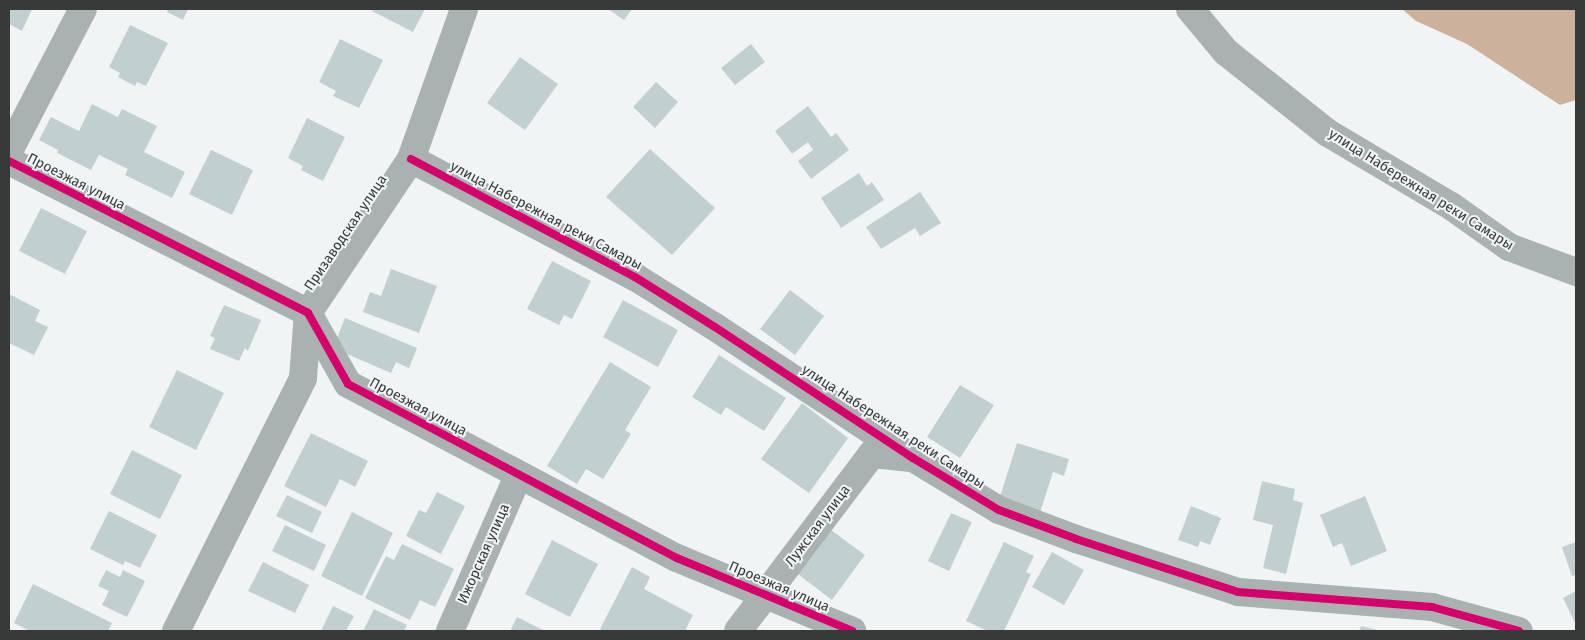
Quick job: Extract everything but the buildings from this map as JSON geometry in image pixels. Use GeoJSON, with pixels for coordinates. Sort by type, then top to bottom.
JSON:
{"type":"FeatureCollection","features":[{"type":"Feature","properties":{"kind":"street"},"geometry":{"type":"LineString","coordinates":[[9,151],[83,9]]}},
{"type":"Feature","properties":{"kind":"street","name":"Призаводская улица"},"geometry":{"type":"LineString","coordinates":[[176,631],[303,378],[308,313],[411,159],[464,9]]}},
{"type":"Feature","properties":{"kind":"street","name":"улица Набережная реки Самары"},"geometry":{"type":"LineString","coordinates":[[1190,9],[1226,52],[1328,133],[1452,206],[1509,247],[1576,272]]}},
{"type":"Feature","properties":{"kind":"street","name":"улица Набережная реки Самары"},"geometry":{"type":"LineString","coordinates":[[411,159],[635,277],[739,342],[913,458],[999,510],[1076,539],[1238,592],[1432,607],[1519,631]]}},
{"type":"Feature","properties":{"kind":"street","name":"Проезжая улица"},"geometry":{"type":"LineString","coordinates":[[9,161],[308,313],[348,384],[518,476],[677,558],[852,631]]}},
{"type":"Feature","properties":{"kind":"street","name":"Лужская улица"},"geometry":{"type":"LineString","coordinates":[[738,631],[764,594],[795,558],[872,454],[913,458]]}},
{"type":"Feature","properties":{"kind":"street","name":"Ижорская улица"},"geometry":{"type":"LineString","coordinates":[[450,631],[518,476]]}},
{"type":"Feature","properties":{"kind":"shaded area"},"geometry":{"type":"Polygon","coordinates":[[[1402,9],[1576,9],[1576,100],[1560,105],[1467,44],[1416,21],[1402,9]]]}},
{"type":"Feature","properties":{"kind":"cycle path"},"geometry":{"type":"LineString","coordinates":[[411,159],[635,277],[715,327],[913,458],[999,510],[1076,539],[1238,592],[1432,607],[1519,631]]}},
{"type":"Feature","properties":{"kind":"cycle path"},"geometry":{"type":"LineString","coordinates":[[9,161],[308,313],[348,384],[677,558],[852,631]]}}]}
